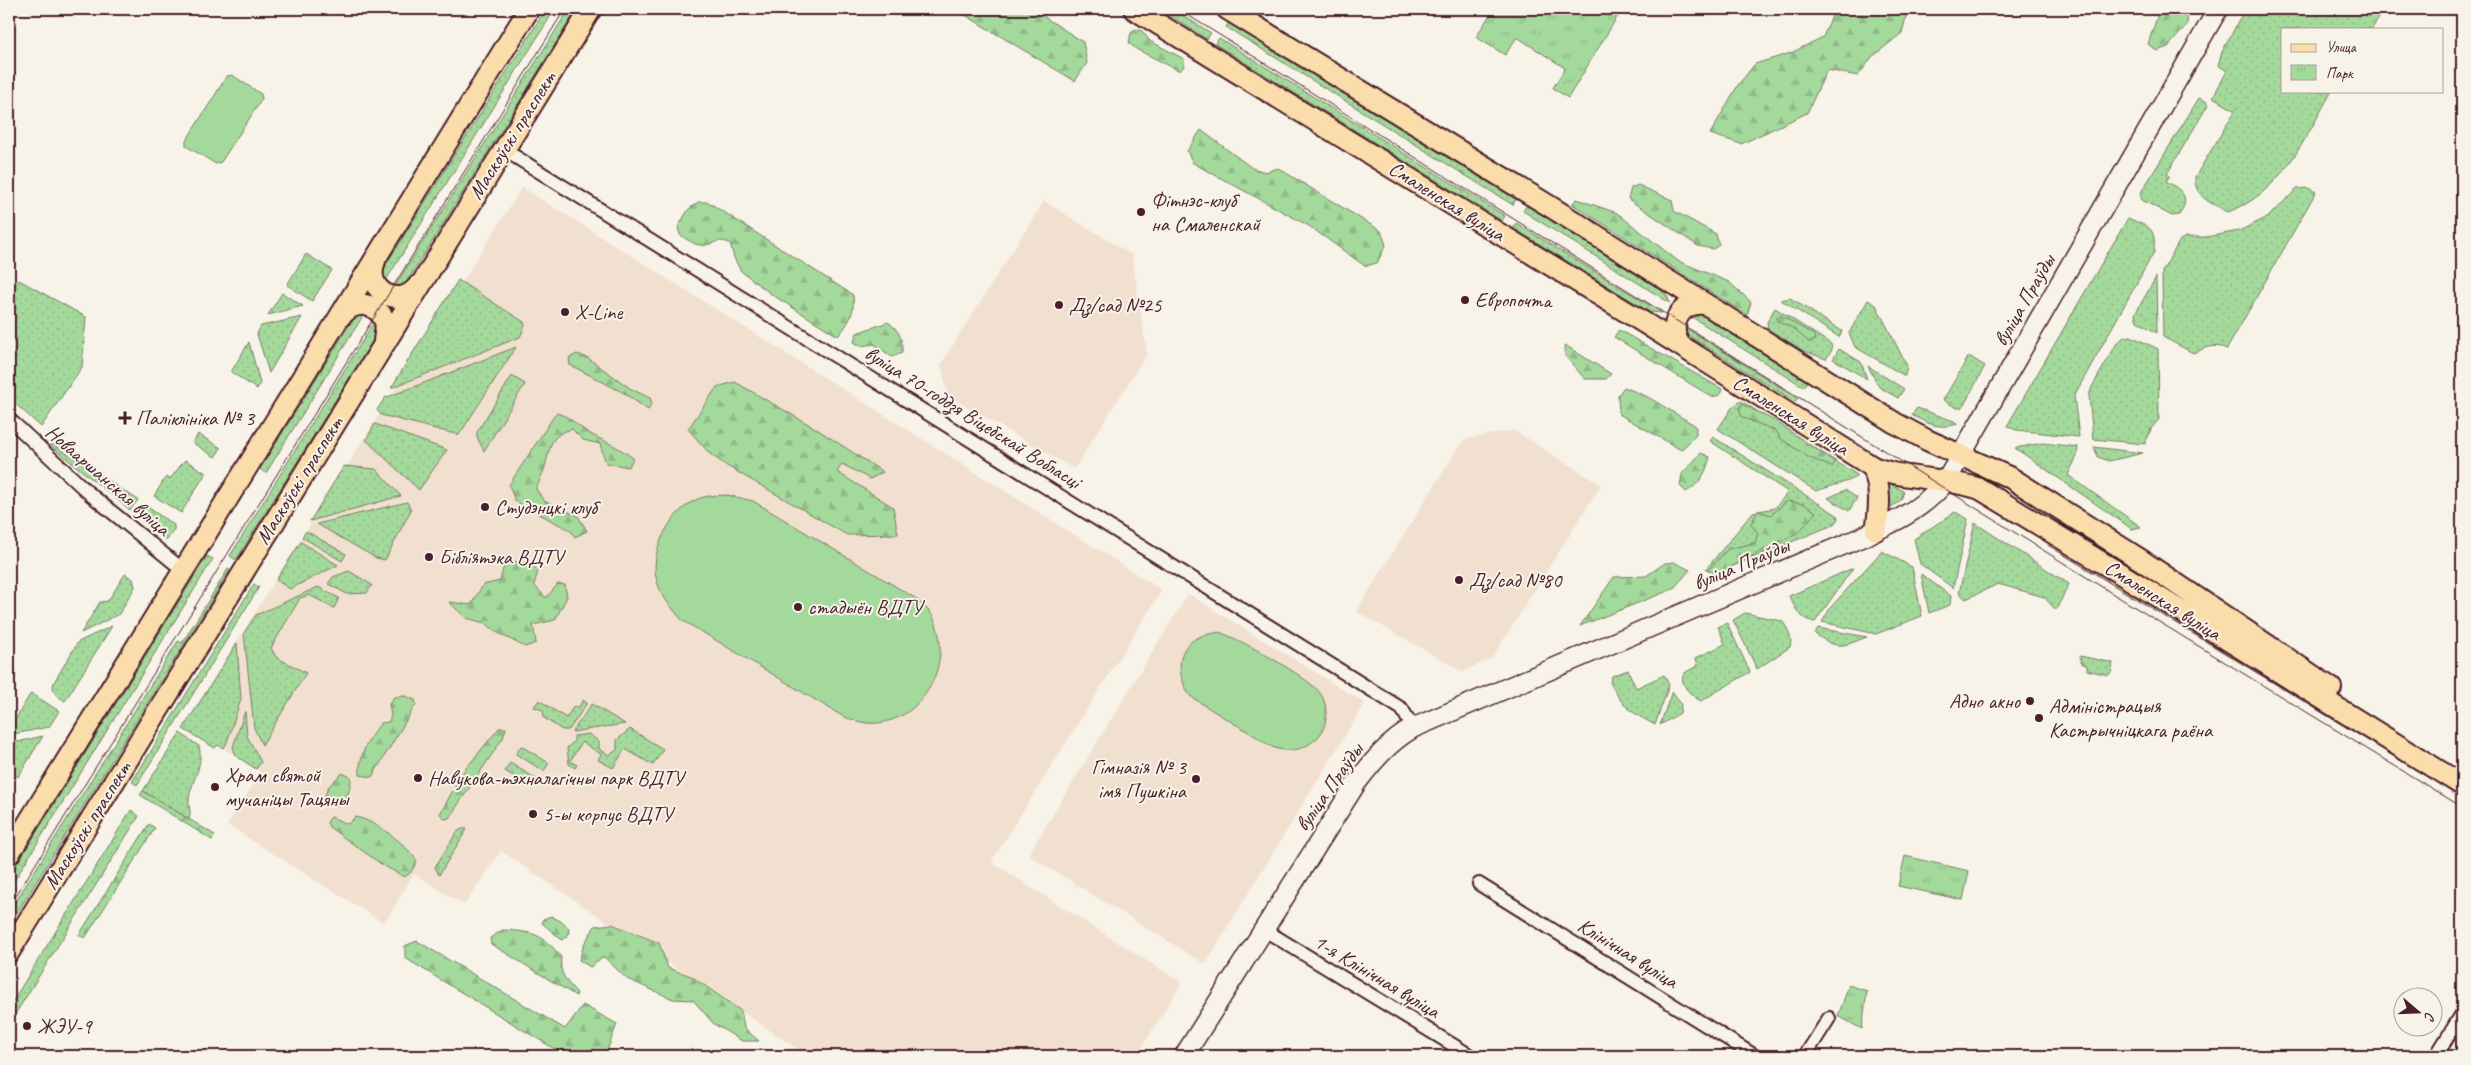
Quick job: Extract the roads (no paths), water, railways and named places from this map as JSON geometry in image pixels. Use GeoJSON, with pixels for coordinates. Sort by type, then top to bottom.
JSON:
{"type":"FeatureCollection","features":[{"type":"Feature","properties":{"kind":"main road"},"geometry":{"type":"LineString","coordinates":[[9,854],[529,9]]}},
{"type":"Feature","properties":{"kind":"main road","name":"Маскоўскі праспект"},"geometry":{"type":"LineString","coordinates":[[9,952],[590,9]]}},
{"type":"Feature","properties":{"kind":"main road","name":"Смаленская вуліца"},"geometry":{"type":"LineString","coordinates":[[1134,9],[1644,322],[1873,467],[1887,472],[1946,481],[1980,489],[2462,785]]}},
{"type":"Feature","properties":{"kind":"main road","name":"Смаленская вуліца"},"geometry":{"type":"LineString","coordinates":[[1227,9],[1895,423],[2011,478],[2061,509],[2334,690],[2462,770]]}},
{"type":"Feature","properties":{"kind":"main road","name":"вуліца Праўды"},"geometry":{"type":"LineString","coordinates":[[1184,1056],[1262,929],[1357,782],[1385,747],[1413,728],[1564,666],[1876,530],[1926,502],[1946,481],[2218,9]]}},
{"type":"Feature","properties":{"kind":"main road"},"geometry":{"type":"LineString","coordinates":[[377,257],[372,268],[373,280],[385,294],[396,298],[408,295],[420,283]]}},
{"type":"Feature","properties":{"kind":"main road"},"geometry":{"type":"LineString","coordinates":[[1644,322],[1656,322],[1670,311],[1674,300],[1670,282]]}},
{"type":"Feature","properties":{"kind":"main road"},"geometry":{"type":"LineString","coordinates":[[1680,345],[1674,334],[1677,316],[1686,307],[1705,304]]}},
{"type":"Feature","properties":{"kind":"main road"},"geometry":{"type":"LineString","coordinates":[[341,316],[354,306],[366,305],[376,309],[386,324],[384,341]]}},
{"type":"Feature","properties":{"kind":"main road"},"geometry":{"type":"LineString","coordinates":[[1873,467],[1878,481],[1880,502],[1876,530]]}},
{"type":"Feature","properties":{"kind":"street","name":"вуліца 70-годдзя Віцебскай Вобласці"},"geometry":{"type":"LineString","coordinates":[[503,149],[706,273],[1402,709],[1413,728]]}},
{"type":"Feature","properties":{"kind":"street","name":"Новааршанская вуліца"},"geometry":{"type":"LineString","coordinates":[[9,419],[80,485],[183,570]]}},
{"type":"Feature","properties":{"kind":"street","name":"Клінічная вуліца"},"geometry":{"type":"LineString","coordinates":[[1479,884],[1755,1056]]}},
{"type":"Feature","properties":{"kind":"street","name":"1-я Клінічная вуліца"},"geometry":{"type":"LineString","coordinates":[[1262,929],[1471,1056]]}},
{"type":"Feature","properties":{"kind":"street"},"geometry":{"type":"LineString","coordinates":[[2436,1056],[2462,1014]]}},
{"type":"Feature","properties":{"kind":"street"},"geometry":{"type":"LineString","coordinates":[[1805,1056],[1829,1018]]}},
{"type":"Feature","properties":{"kind":"tram line"},"geometry":{"type":"LineString","coordinates":[[9,907],[565,9]]}},
{"type":"Feature","properties":{"kind":"tram line"},"geometry":{"type":"LineString","coordinates":[[1178,9],[2110,592],[2462,807]]}},
{"type":"Feature","properties":{"kind":"tram line"},"geometry":{"type":"LineString","coordinates":[[2048,545],[2462,798]]}},
{"type":"Feature","properties":{"kind":"place","name":"Фітнэс-клуб на Смаленскай"},"geometry":{"type":"Point","coordinates":[1141,212]}},
{"type":"Feature","properties":{"kind":"place","name":"Европочта"},"geometry":{"type":"Point","coordinates":[1465,300]}},
{"type":"Feature","properties":{"kind":"place","name":"Дз/сад №25"},"geometry":{"type":"Point","coordinates":[1059,305]}},
{"type":"Feature","properties":{"kind":"place","name":"X-Line"},"geometry":{"type":"Point","coordinates":[565,312]}},
{"type":"Feature","properties":{"kind":"place","name":"Паліклініка № 3"},"geometry":{"type":"Point","coordinates":[125,418]}},
{"type":"Feature","properties":{"kind":"place","name":"Студэнцкі клуб"},"geometry":{"type":"Point","coordinates":[485,507]}},
{"type":"Feature","properties":{"kind":"place","name":"Бібліятэка ВДТУ"},"geometry":{"type":"Point","coordinates":[429,557]}},
{"type":"Feature","properties":{"kind":"place","name":"Дз/сад №80"},"geometry":{"type":"Point","coordinates":[1459,580]}},
{"type":"Feature","properties":{"kind":"place","name":"стадыён ВДТУ"},"geometry":{"type":"Point","coordinates":[798,607]}},
{"type":"Feature","properties":{"kind":"place","name":"Адно акно"},"geometry":{"type":"Point","coordinates":[2030,701]}},
{"type":"Feature","properties":{"kind":"place","name":"Адміністрацыя Кастрычніцкага раёна"},"geometry":{"type":"Point","coordinates":[2039,718]}},
{"type":"Feature","properties":{"kind":"place","name":"Навукова-тэхналагічны парк ВДТУ"},"geometry":{"type":"Point","coordinates":[418,778]}},
{"type":"Feature","properties":{"kind":"place","name":"Гімназія № 3 імя Пушкіна"},"geometry":{"type":"Point","coordinates":[1196,779]}},
{"type":"Feature","properties":{"kind":"place","name":"Храм святой мучаніцы Тацяны"},"geometry":{"type":"Point","coordinates":[215,787]}},
{"type":"Feature","properties":{"kind":"place","name":"5-ы корпус ВДТУ"},"geometry":{"type":"Point","coordinates":[533,814]}},
{"type":"Feature","properties":{"kind":"place","name":"ЖЭУ-9"},"geometry":{"type":"Point","coordinates":[27,1026]}}]}
